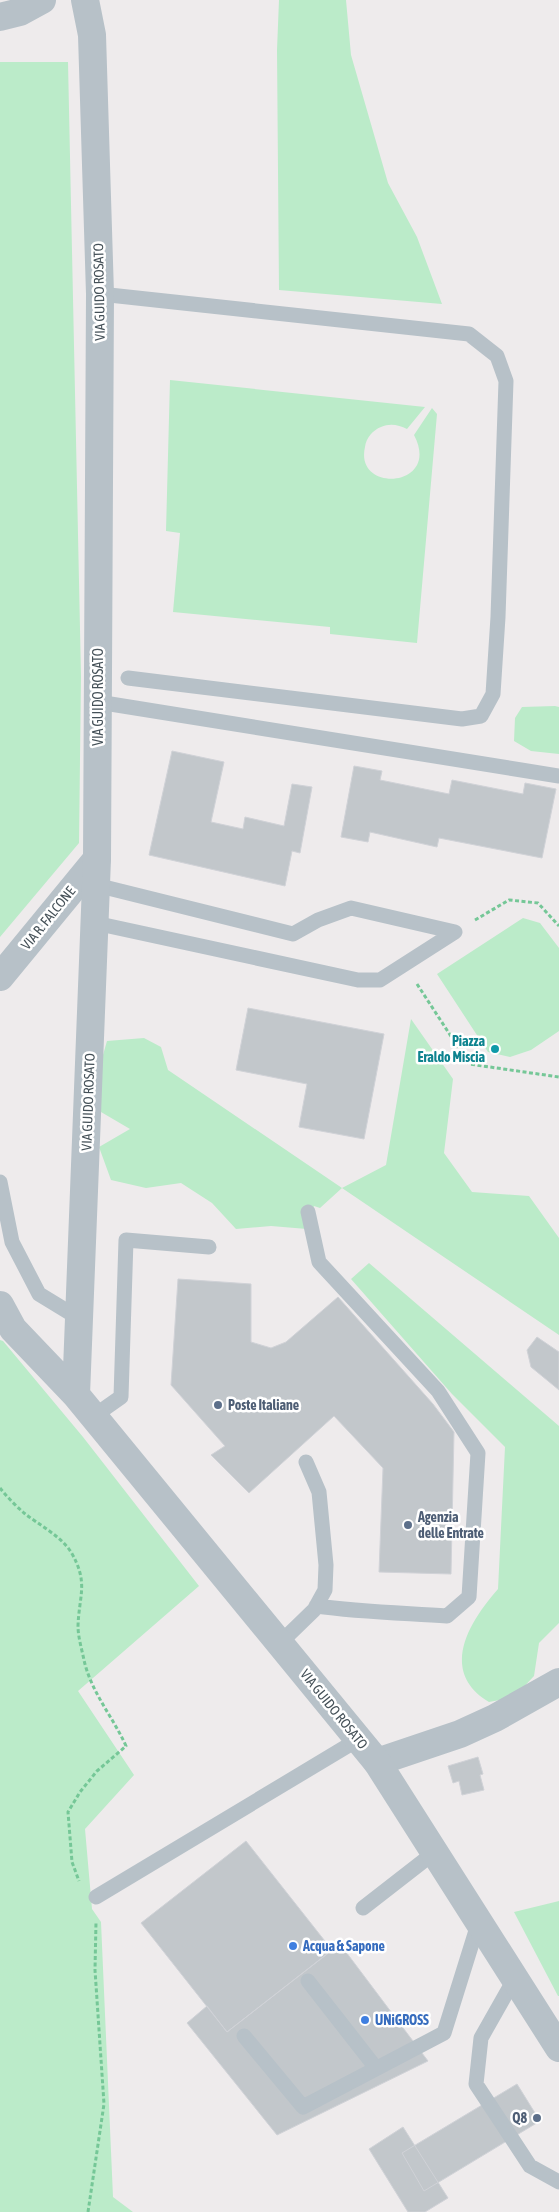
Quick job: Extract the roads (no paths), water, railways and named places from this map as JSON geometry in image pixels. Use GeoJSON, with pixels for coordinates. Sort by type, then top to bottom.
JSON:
{"type":"FeatureCollection","features":[{"type":"Feature","properties":{"kind":"street"},"geometry":{"type":"LineString","coordinates":[[0,17],[20,12],[42,0]]}},
{"type":"Feature","properties":{"kind":"street","name":"VIA GUIDO ROSATO"},"geometry":{"type":"LineString","coordinates":[[76,1395],[95,924],[98,702],[100,294],[92,35],[85,0]]}},
{"type":"Feature","properties":{"kind":"street","name":"VIA R. FALCONE"},"geometry":{"type":"LineString","coordinates":[[0,977],[96,872]]}},
{"type":"Feature","properties":{"kind":"street","name":"VIA GUIDO ROSATO"},"geometry":{"type":"LineString","coordinates":[[0,1305],[13,1329],[94,1416],[377,1762],[559,2048]]}},
{"type":"Feature","properties":{"kind":"street"},"geometry":{"type":"LineString","coordinates":[[377,1762],[460,1734],[495,1718],[559,1682]]}},
{"type":"Feature","properties":{"kind":"lane"},"geometry":{"type":"LineString","coordinates":[[100,294],[469,334],[498,356],[506,381],[498,616],[493,694],[482,716],[462,719],[128,678]]}},
{"type":"Feature","properties":{"kind":"lane"},"geometry":{"type":"LineString","coordinates":[[98,702],[559,776]]}},
{"type":"Feature","properties":{"kind":"lane"},"geometry":{"type":"LineString","coordinates":[[95,924],[358,980],[380,980],[455,932],[352,908],[318,920],[293,934],[96,872]]}},
{"type":"Feature","properties":{"kind":"lane"},"geometry":{"type":"LineString","coordinates":[[0,1182],[12,1242],[39,1294],[80,1319]]}},
{"type":"Feature","properties":{"kind":"lane"},"geometry":{"type":"LineString","coordinates":[[308,1212],[319,1262],[438,1391],[478,1453],[469,1597],[447,1616],[382,1611],[351,1611],[316,1606]]}},
{"type":"Feature","properties":{"kind":"lane"},"geometry":{"type":"LineString","coordinates":[[94,1416],[121,1397],[126,1240],[209,1247]]}},
{"type":"Feature","properties":{"kind":"lane"},"geometry":{"type":"LineString","coordinates":[[280,1643],[316,1606],[325,1590],[326,1565],[319,1492],[306,1462]]}},
{"type":"Feature","properties":{"kind":"lane"},"geometry":{"type":"LineString","coordinates":[[96,1897],[359,1739]]}},
{"type":"Feature","properties":{"kind":"lane"},"geometry":{"type":"LineString","coordinates":[[363,1908],[435,1852]]}},
{"type":"Feature","properties":{"kind":"lane"},"geometry":{"type":"LineString","coordinates":[[244,2036],[303,2107],[444,2033],[479,1922]]}},
{"type":"Feature","properties":{"kind":"lane"},"geometry":{"type":"LineString","coordinates":[[515,1978],[481,2038],[476,2084],[530,2166],[559,2182]]}},
{"type":"Feature","properties":{"kind":"lane"},"geometry":{"type":"LineString","coordinates":[[308,1981],[376,2068]]}},
{"type":"Feature","properties":{"kind":"place","name":"Piazza Eraldo Miscia"},"geometry":{"type":"Point","coordinates":[495,1049]}},
{"type":"Feature","properties":{"kind":"place","name":"Poste Italiane"},"geometry":{"type":"Point","coordinates":[218,1405]}},
{"type":"Feature","properties":{"kind":"place","name":"Agenzia delle Entrate"},"geometry":{"type":"Point","coordinates":[408,1525]}},
{"type":"Feature","properties":{"kind":"place","name":"Acqua & Sapone"},"geometry":{"type":"Point","coordinates":[293,1946]}},
{"type":"Feature","properties":{"kind":"place","name":"UNiGROSS"},"geometry":{"type":"Point","coordinates":[365,2020]}},
{"type":"Feature","properties":{"kind":"place","name":"Q8"},"geometry":{"type":"Point","coordinates":[537,2118]}}]}
